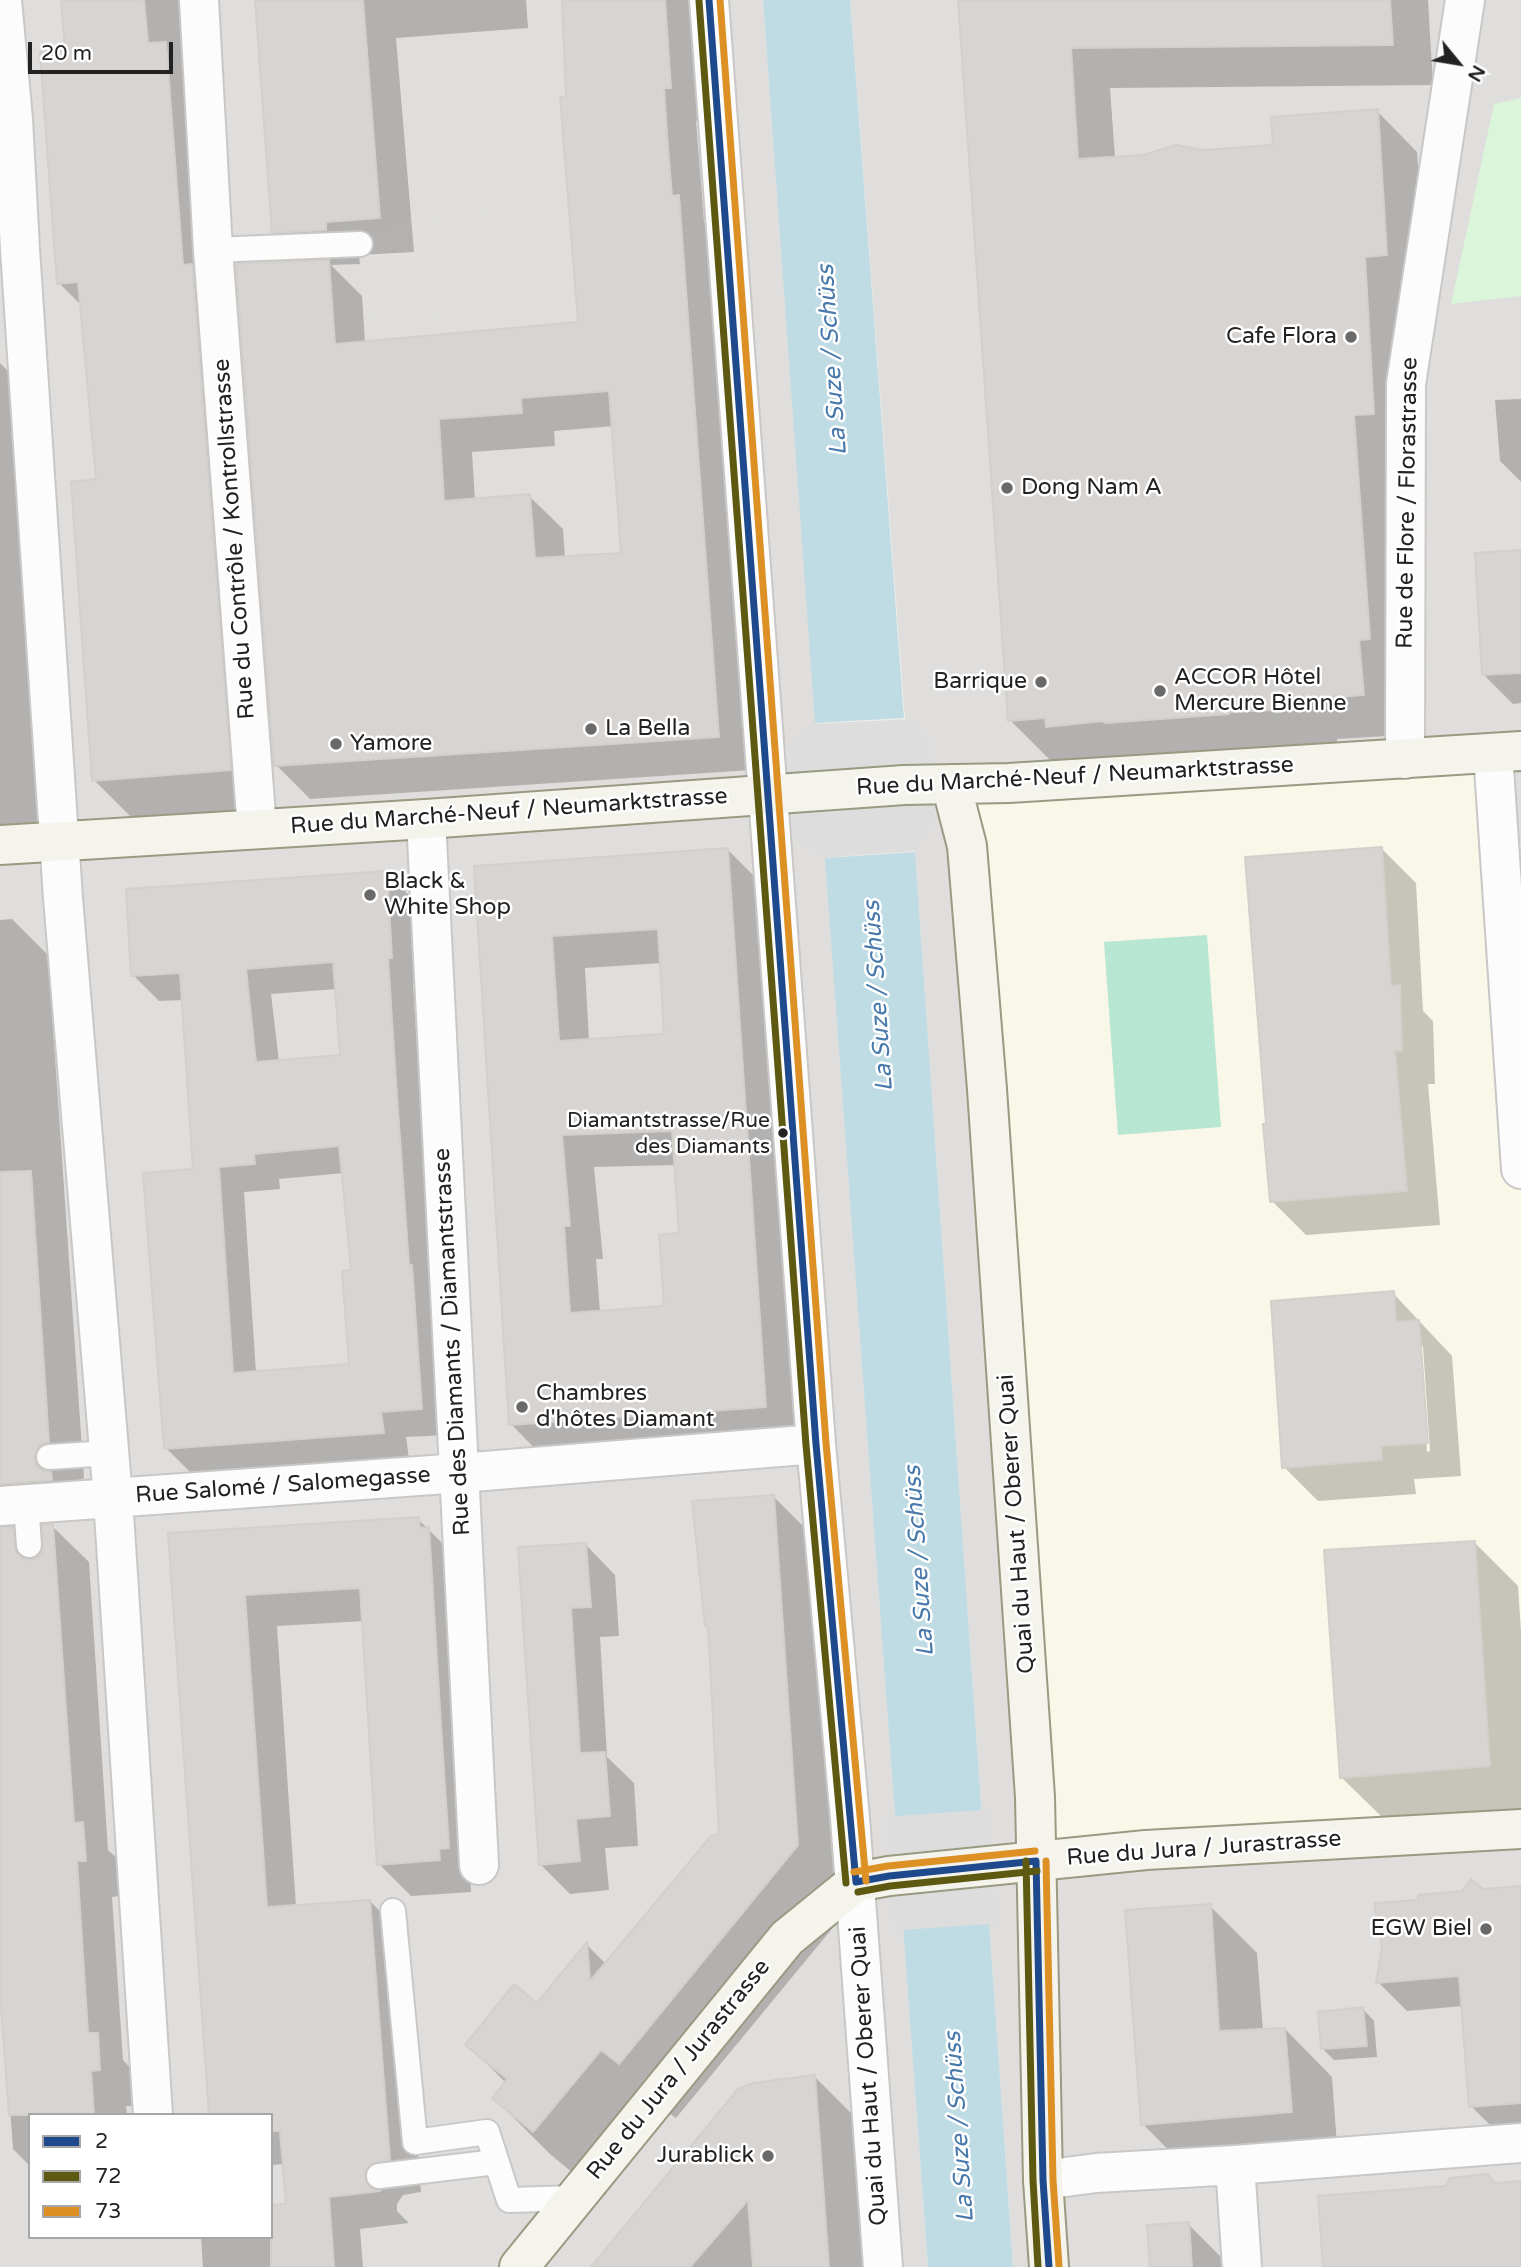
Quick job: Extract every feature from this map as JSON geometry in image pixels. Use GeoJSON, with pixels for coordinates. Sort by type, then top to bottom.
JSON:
{"type":"FeatureCollection","features":[{"type":"Feature","properties":{"kind":"street"},"geometry":{"type":"LineString","coordinates":[[2,0],[13,119],[10,250],[12,293],[113,1498],[153,2113]]}},
{"type":"Feature","properties":{"kind":"street","name":"Rue du Contrôle / Kontrollstrasse"},"geometry":{"type":"LineString","coordinates":[[199,0],[213,250],[257,829]]}},
{"type":"Feature","properties":{"kind":"street","name":"Quai du Haut / Oberer Quai"},"geometry":{"type":"LineString","coordinates":[[709,0],[780,793],[817,1444],[872,1879],[883,2267]]}},
{"type":"Feature","properties":{"kind":"street","name":"Rue de Flore / Florastrasse"},"geometry":{"type":"LineString","coordinates":[[1405,759],[1406,384],[1465,0]]}},
{"type":"Feature","properties":{"kind":"street"},"geometry":{"type":"LineString","coordinates":[[1507,752],[1521,1169]]}},
{"type":"Feature","properties":{"kind":"street","name":"Rue du Marché-Neuf / Neumarktstrasse"},"geometry":{"type":"LineString","coordinates":[[0,845],[426,819],[780,793],[1023,782],[1507,752]]}},
{"type":"Feature","properties":{"kind":"street","name":"Quai du Haut / Oberer Quai"},"geometry":{"type":"LineString","coordinates":[[941,784],[967,846],[986,1076],[1035,1797],[1043,2180],[1049,2267]]}},
{"type":"Feature","properties":{"kind":"street","name":"Rue des Diamants / Diamantstrasse"},"geometry":{"type":"LineString","coordinates":[[426,819],[478,1865]]}},
{"type":"Feature","properties":{"kind":"street","name":"Rue Salomé / Salomegasse"},"geometry":{"type":"LineString","coordinates":[[13,1505],[817,1444]]}},
{"type":"Feature","properties":{"kind":"street","name":"Rue du Jura / Jurastrasse"},"geometry":{"type":"LineString","coordinates":[[519,2267],[787,1938],[872,1879],[1146,1850],[1521,1829]]}},
{"type":"Feature","properties":{"kind":"street"},"geometry":{"type":"LineString","coordinates":[[1043,2180],[1096,2173],[1521,2143]]}},
{"type":"Feature","properties":{"kind":"street"},"geometry":{"type":"LineString","coordinates":[[1235,2165],[1242,2267]]}},
{"type":"Feature","properties":{"kind":"lane"},"geometry":{"type":"LineString","coordinates":[[213,250],[360,244]]}},
{"type":"Feature","properties":{"kind":"lane"},"geometry":{"type":"LineString","coordinates":[[49,1457],[109,1453]]}},
{"type":"Feature","properties":{"kind":"lane"},"geometry":{"type":"LineString","coordinates":[[13,1505],[29,1545]]}},
{"type":"Feature","properties":{"kind":"lane"},"geometry":{"type":"LineString","coordinates":[[393,1911],[415,2142],[487,2132],[509,2200],[576,2199]]}},
{"type":"Feature","properties":{"kind":"lane"},"geometry":{"type":"LineString","coordinates":[[379,2176],[496,2162]]}},
{"type":"Feature","properties":{"kind":"shaded area"},"geometry":{"type":"Polygon","coordinates":[[[0,0],[763,0],[928,2267],[0,2267],[0,0]]]}},
{"type":"Feature","properties":{"kind":"shaded area"},"geometry":{"type":"Polygon","coordinates":[[[850,0],[1521,0],[1521,2267],[1013,2267],[912,810],[850,0]]]}},
{"type":"Feature","properties":{"kind":"shaded area"},"geometry":{"type":"Polygon","coordinates":[[[488,213],[495,310],[364,318],[359,233],[387,232],[390,219],[488,213]]]}},
{"type":"Feature","properties":{"kind":"shaded area"},"geometry":{"type":"Polygon","coordinates":[[[1493,753],[1521,1169],[1521,1829],[1036,1861],[951,784],[1493,753]]]}},
{"type":"Feature","properties":{"kind":"green space"},"geometry":{"type":"Polygon","coordinates":[[[1521,98],[1521,296],[1451,304],[1494,104],[1521,98]]]}},
{"type":"Feature","properties":{"kind":"green space"},"geometry":{"type":"Polygon","coordinates":[[[1207,935],[1221,1127],[1118,1135],[1104,942],[1207,935]]]}},
{"type":"Feature","properties":{"kind":"water","name":"La Suze / Schüss"},"geometry":{"type":"Polygon","coordinates":[[[763,0],[850,0],[904,718],[815,723],[763,0]]]}},
{"type":"Feature","properties":{"kind":"water","name":"La Suze / Schüss"},"geometry":{"type":"Polygon","coordinates":[[[915,852],[1013,2267],[928,2267],[825,858],[915,852]]]}},
{"type":"Feature","properties":{"kind":"pier"},"geometry":{"type":"Polygon","coordinates":[[[912,719],[930,740],[934,820],[916,851],[822,858],[796,840],[789,744],[811,724],[912,719]]]}},
{"type":"Feature","properties":{"kind":"pier"},"geometry":{"type":"Polygon","coordinates":[[[982,1804],[989,1813],[998,1922],[990,1931],[989,1924],[902,1930],[902,1939],[893,1936],[885,1818],[893,1813],[896,1816],[982,1810],[982,1804]]]}},
{"type":"Feature","properties":{"kind":"building"},"geometry":{"type":"Polygon","coordinates":[[[61,0],[144,0],[148,43],[166,42],[183,265],[192,264],[231,770],[92,781],[71,482],[96,479],[78,282],[57,284],[40,52],[65,50],[61,0]]]}},
{"type":"Feature","properties":{"kind":"building"},"geometry":{"type":"Polygon","coordinates":[[[255,0],[363,0],[380,218],[326,222],[326,230],[272,233],[255,0]]]}},
{"type":"Feature","properties":{"kind":"building"},"geometry":{"type":"Polygon","coordinates":[[[562,0],[665,0],[671,88],[664,88],[668,148],[672,196],[679,195],[719,737],[274,766],[236,264],[329,260],[335,344],[578,322],[560,97],[566,96],[562,0]],[[609,391],[521,398],[522,413],[439,419],[444,501],[530,494],[535,558],[621,553],[609,391]]]}},
{"type":"Feature","properties":{"kind":"building"},"geometry":{"type":"Polygon","coordinates":[[[958,0],[1390,0],[1393,45],[1071,48],[1078,159],[1143,155],[1176,145],[1204,150],[1273,145],[1271,117],[1378,109],[1387,255],[1365,257],[1374,414],[1354,415],[1370,639],[1359,640],[1364,695],[1297,700],[1298,709],[1046,727],[1045,718],[1008,721],[958,0]]]}},
{"type":"Feature","properties":{"kind":"building"},"geometry":{"type":"Polygon","coordinates":[[[1521,550],[1521,673],[1482,675],[1475,553],[1521,550]]]}},
{"type":"Feature","properties":{"kind":"building"},"geometry":{"type":"Polygon","coordinates":[[[1382,847],[1391,986],[1400,985],[1402,1051],[1395,1051],[1407,1191],[1270,1202],[1245,857],[1382,847]]]}},
{"type":"Feature","properties":{"kind":"building"},"geometry":{"type":"Polygon","coordinates":[[[728,848],[766,1407],[509,1425],[474,866],[728,848]],[[658,929],[552,936],[559,1041],[664,1034],[658,929]],[[672,1131],[562,1135],[570,1226],[564,1226],[570,1313],[664,1306],[659,1235],[679,1233],[672,1131]]]}},
{"type":"Feature","properties":{"kind":"building"},"geometry":{"type":"Polygon","coordinates":[[[387,871],[392,958],[388,958],[409,1265],[412,1265],[422,1409],[381,1412],[384,1433],[164,1449],[143,1173],[193,1169],[180,973],[131,976],[126,889],[387,871]],[[333,962],[246,969],[256,1062],[340,1055],[333,962]],[[339,1146],[254,1154],[255,1164],[219,1167],[233,1373],[349,1364],[342,1271],[351,1270],[339,1146]]]}},
{"type":"Feature","properties":{"kind":"building"},"geometry":{"type":"Polygon","coordinates":[[[31,1171],[49,1442],[40,1445],[34,1457],[36,1465],[51,1472],[52,1480],[0,1484],[0,1172],[31,1171]]]}},
{"type":"Feature","properties":{"kind":"building"},"geometry":{"type":"Polygon","coordinates":[[[1394,1291],[1396,1322],[1419,1320],[1428,1443],[1381,1446],[1382,1460],[1282,1468],[1271,1301],[1394,1291]]]}},
{"type":"Feature","properties":{"kind":"building"},"geometry":{"type":"Polygon","coordinates":[[[774,1495],[798,1845],[619,2064],[601,2050],[533,2132],[492,2098],[507,2079],[465,2045],[514,1984],[537,2003],[587,1942],[590,1981],[711,1836],[719,1834],[708,1626],[705,1626],[692,1501],[774,1495]]]}},
{"type":"Feature","properties":{"kind":"building"},"geometry":{"type":"Polygon","coordinates":[[[419,1517],[420,1528],[429,1527],[449,1848],[439,1849],[440,1860],[377,1865],[360,1588],[245,1595],[267,1907],[370,1900],[390,2160],[371,2164],[365,2171],[367,2184],[380,2191],[329,2197],[334,2267],[271,2267],[273,2205],[286,2204],[280,2131],[273,2131],[273,2113],[209,2113],[168,1533],[419,1517]]]}},
{"type":"Feature","properties":{"kind":"building"},"geometry":{"type":"Polygon","coordinates":[[[53,1524],[74,1823],[83,1822],[86,1861],[77,1861],[88,2033],[98,2033],[100,2070],[91,2071],[94,2113],[9,2115],[0,1992],[0,1528],[13,1527],[16,1553],[23,1559],[31,1560],[43,1551],[42,1525],[53,1524]]]}},
{"type":"Feature","properties":{"kind":"building"},"geometry":{"type":"Polygon","coordinates":[[[1475,1541],[1490,1766],[1340,1778],[1324,1550],[1475,1541]]]}},
{"type":"Feature","properties":{"kind":"building"},"geometry":{"type":"Polygon","coordinates":[[[586,1543],[591,1607],[571,1608],[580,1753],[605,1752],[610,1816],[576,1819],[580,1861],[539,1865],[518,1547],[586,1543]]]}},
{"type":"Feature","properties":{"kind":"building"},"geometry":{"type":"Polygon","coordinates":[[[1471,1879],[1483,1889],[1521,1886],[1521,2103],[1469,2107],[1459,1976],[1376,1983],[1382,1947],[1374,1903],[1418,1900],[1418,1895],[1462,1891],[1471,1879]]]}},
{"type":"Feature","properties":{"kind":"building"},"geometry":{"type":"Polygon","coordinates":[[[1211,1904],[1219,2031],[1285,2028],[1292,2112],[1141,2125],[1125,1910],[1211,1904]]]}},
{"type":"Feature","properties":{"kind":"building"},"geometry":{"type":"Polygon","coordinates":[[[1363,2007],[1367,2046],[1321,2049],[1318,2012],[1363,2007]]]}},
{"type":"Feature","properties":{"kind":"building"},"geometry":{"type":"Polygon","coordinates":[[[815,2075],[829,2267],[753,2267],[748,2200],[690,2267],[591,2267],[738,2089],[753,2083],[815,2075]]]}},
{"type":"Feature","properties":{"kind":"building"},"geometry":{"type":"Polygon","coordinates":[[[1487,2174],[1495,2183],[1521,2181],[1521,2267],[1323,2267],[1318,2196],[1445,2186],[1450,2178],[1487,2174]]]}},
{"type":"Feature","properties":{"kind":"building"},"geometry":{"type":"Polygon","coordinates":[[[1189,2222],[1192,2267],[1150,2267],[1147,2225],[1189,2222]]]}},
{"type":"Feature","properties":{"kind":"transit line","name":"2"},"geometry":{"type":"LineString","coordinates":[[709,0],[816,1444],[856,1882]]}},
{"type":"Feature","properties":{"kind":"transit line","name":"73"},"geometry":{"type":"LineString","coordinates":[[720,0],[826,1443],[866,1881]]}},
{"type":"Feature","properties":{"kind":"transit line","name":"72"},"geometry":{"type":"LineString","coordinates":[[699,1],[806,1445],[846,1883]]}},
{"type":"Feature","properties":{"kind":"transit line","name":"73"},"geometry":{"type":"LineString","coordinates":[[854,1872],[1035,1851]]}},
{"type":"Feature","properties":{"kind":"transit line","name":"72"},"geometry":{"type":"LineString","coordinates":[[1026,1861],[1033,2180],[1038,2267]]}},
{"type":"Feature","properties":{"kind":"transit line","name":"2"},"geometry":{"type":"LineString","coordinates":[[1036,1861],[1043,2180],[1049,2267]]}},
{"type":"Feature","properties":{"kind":"transit line","name":"2"},"geometry":{"type":"LineString","coordinates":[[856,1882],[889,1876],[1036,1861]]}},
{"type":"Feature","properties":{"kind":"transit line","name":"73"},"geometry":{"type":"LineString","coordinates":[[1046,1861],[1053,2180],[1059,2266]]}},
{"type":"Feature","properties":{"kind":"transit line","name":"72"},"geometry":{"type":"LineString","coordinates":[[858,1892],[890,1886],[1037,1871]]}},
{"type":"Feature","properties":{"kind":"place","name":"Cafe Flora"},"geometry":{"type":"Point","coordinates":[1351,337]}},
{"type":"Feature","properties":{"kind":"place","name":"Dong Nam A"},"geometry":{"type":"Point","coordinates":[1007,488]}},
{"type":"Feature","properties":{"kind":"place","name":"Barrique"},"geometry":{"type":"Point","coordinates":[1041,682]}},
{"type":"Feature","properties":{"kind":"place","name":"ACCOR Hôtel Mercure Bienne"},"geometry":{"type":"Point","coordinates":[1160,691]}},
{"type":"Feature","properties":{"kind":"place","name":"La Bella"},"geometry":{"type":"Point","coordinates":[591,729]}},
{"type":"Feature","properties":{"kind":"place","name":"Yamore"},"geometry":{"type":"Point","coordinates":[336,744]}},
{"type":"Feature","properties":{"kind":"place","name":"Black & White Shop"},"geometry":{"type":"Point","coordinates":[370,895]}},
{"type":"Feature","properties":{"kind":"place","name":"Diamantstrasse/Rue des Diamants"},"geometry":{"type":"Point","coordinates":[783,1133]}},
{"type":"Feature","properties":{"kind":"place","name":"Chambres d'hôtes Diamant"},"geometry":{"type":"Point","coordinates":[522,1407]}},
{"type":"Feature","properties":{"kind":"place","name":"EGW Biel"},"geometry":{"type":"Point","coordinates":[1486,1929]}},
{"type":"Feature","properties":{"kind":"place","name":"Jurablick"},"geometry":{"type":"Point","coordinates":[768,2156]}}]}
